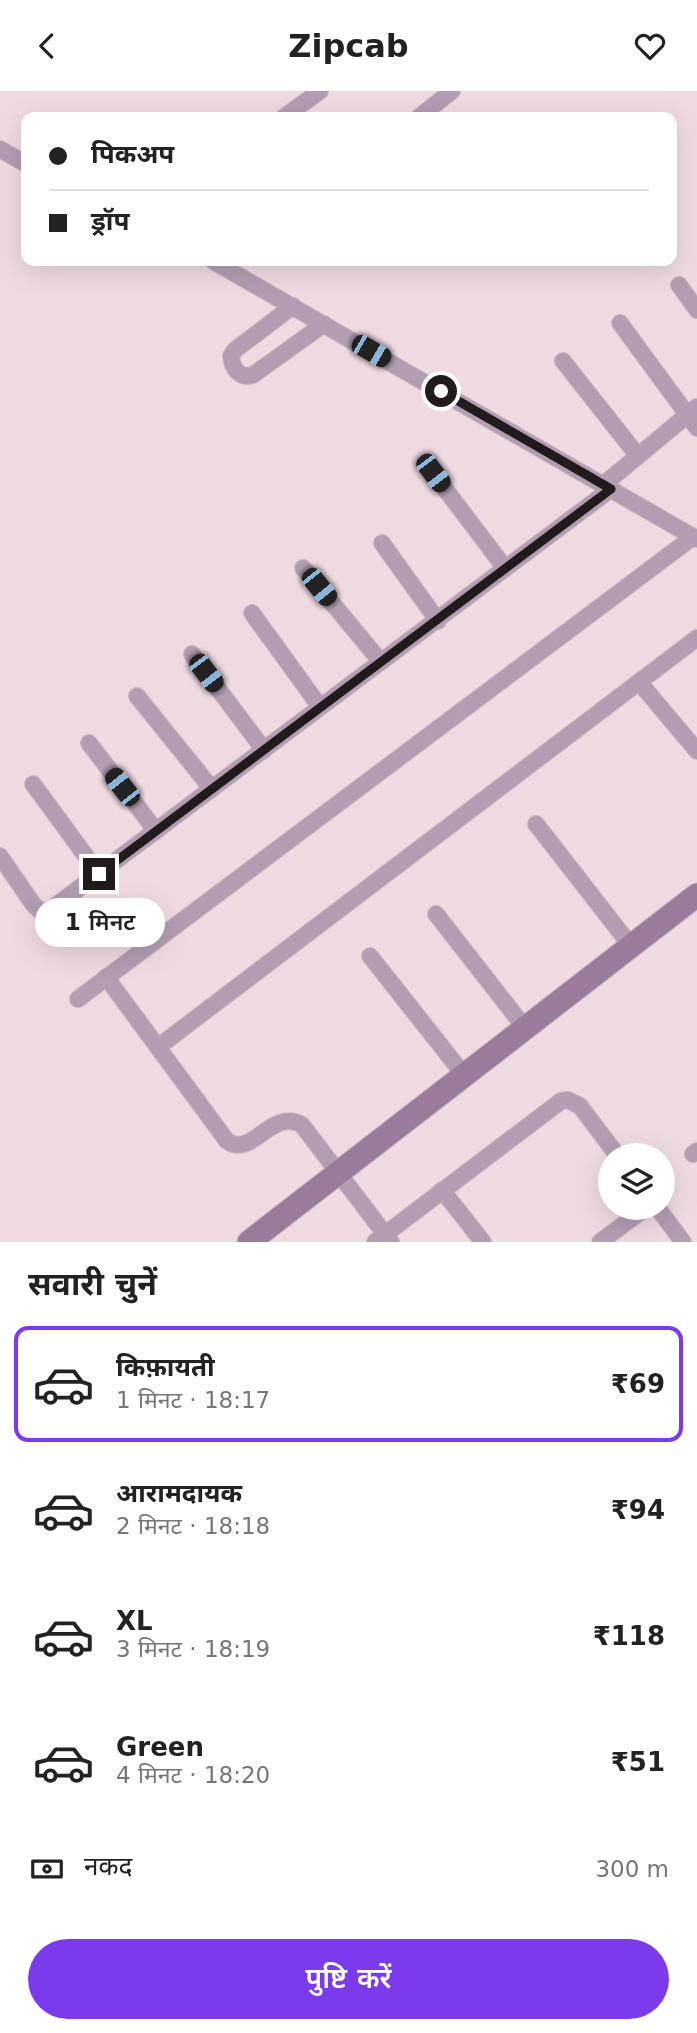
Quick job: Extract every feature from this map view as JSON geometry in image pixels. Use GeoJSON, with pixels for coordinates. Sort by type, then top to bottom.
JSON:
{"type":"FeatureCollection","features":[{"type":"Feature","properties":{"kind":"street"},"geometry":{"type":"LineString","coordinates":[[291,112],[320,91]]}},
{"type":"Feature","properties":{"kind":"street"},"geometry":{"type":"LineString","coordinates":[[425,112],[452,91]]}},
{"type":"Feature","properties":{"kind":"street"},"geometry":{"type":"LineString","coordinates":[[0,149],[21,161]]}},
{"type":"Feature","properties":{"kind":"street"},"geometry":{"type":"LineString","coordinates":[[78,999],[695,538],[293,306],[229,266]]}},
{"type":"Feature","properties":{"kind":"street"},"geometry":{"type":"LineString","coordinates":[[679,285],[697,310]]}},
{"type":"Feature","properties":{"kind":"street"},"geometry":{"type":"LineString","coordinates":[[293,306],[231,356],[231,364],[239,375],[253,375],[324,324]]}},
{"type":"Feature","properties":{"kind":"street"},"geometry":{"type":"LineString","coordinates":[[0,856],[40,912],[50,910],[438,621],[607,487],[638,456],[694,416],[620,323]]}},
{"type":"Feature","properties":{"kind":"street"},"geometry":{"type":"LineString","coordinates":[[563,361],[638,456]]}},
{"type":"Feature","properties":{"kind":"street"},"geometry":{"type":"LineString","coordinates":[[433,473],[505,568]]}},
{"type":"Feature","properties":{"kind":"street"},"geometry":{"type":"LineString","coordinates":[[382,543],[438,621]]}},
{"type":"Feature","properties":{"kind":"street"},"geometry":{"type":"LineString","coordinates":[[303,568],[381,662]]}},
{"type":"Feature","properties":{"kind":"street"},"geometry":{"type":"LineString","coordinates":[[252,613],[320,708]]}},
{"type":"Feature","properties":{"kind":"street"},"geometry":{"type":"LineString","coordinates":[[158,1047],[697,638]]}},
{"type":"Feature","properties":{"kind":"street"},"geometry":{"type":"LineString","coordinates":[[192,654],[264,750]]}},
{"type":"Feature","properties":{"kind":"street"},"geometry":{"type":"LineString","coordinates":[[639,682],[697,751]]}},
{"type":"Feature","properties":{"kind":"street"},"geometry":{"type":"LineString","coordinates":[[138,696],[212,789]]}},
{"type":"Feature","properties":{"kind":"street"},"geometry":{"type":"LineString","coordinates":[[89,743],[156,831]]}},
{"type":"Feature","properties":{"kind":"street"},"geometry":{"type":"LineString","coordinates":[[33,784],[99,874]]}},
{"type":"Feature","properties":{"kind":"street"},"geometry":{"type":"LineString","coordinates":[[536,824],[631,946]]}},
{"type":"Feature","properties":{"kind":"street"},"geometry":{"type":"LineString","coordinates":[[249,1242],[697,895]]}},
{"type":"Feature","properties":{"kind":"street"},"geometry":{"type":"LineString","coordinates":[[436,914],[525,1028]]}},
{"type":"Feature","properties":{"kind":"street"},"geometry":{"type":"LineString","coordinates":[[370,957],[464,1075]]}},
{"type":"Feature","properties":{"kind":"street"},"geometry":{"type":"LineString","coordinates":[[106,977],[227,1141],[243,1144],[276,1123],[286,1120],[302,1125],[383,1239],[561,1101],[568,1100],[580,1106],[608,1143]]}},
{"type":"Feature","properties":{"kind":"street"},"geometry":{"type":"LineString","coordinates":[[442,1191],[483,1242]]}},
{"type":"Feature","properties":{"kind":"street"},"geometry":{"type":"LineString","coordinates":[[600,1242],[630,1220]]}},
{"type":"Feature","properties":{"kind":"street"},"geometry":{"type":"LineString","coordinates":[[667,1220],[683,1242]]}},
{"type":"Feature","properties":{"kind":"route"},"geometry":{"type":"LineString","coordinates":[[99,874],[611,489],[441,391]]}}]}
